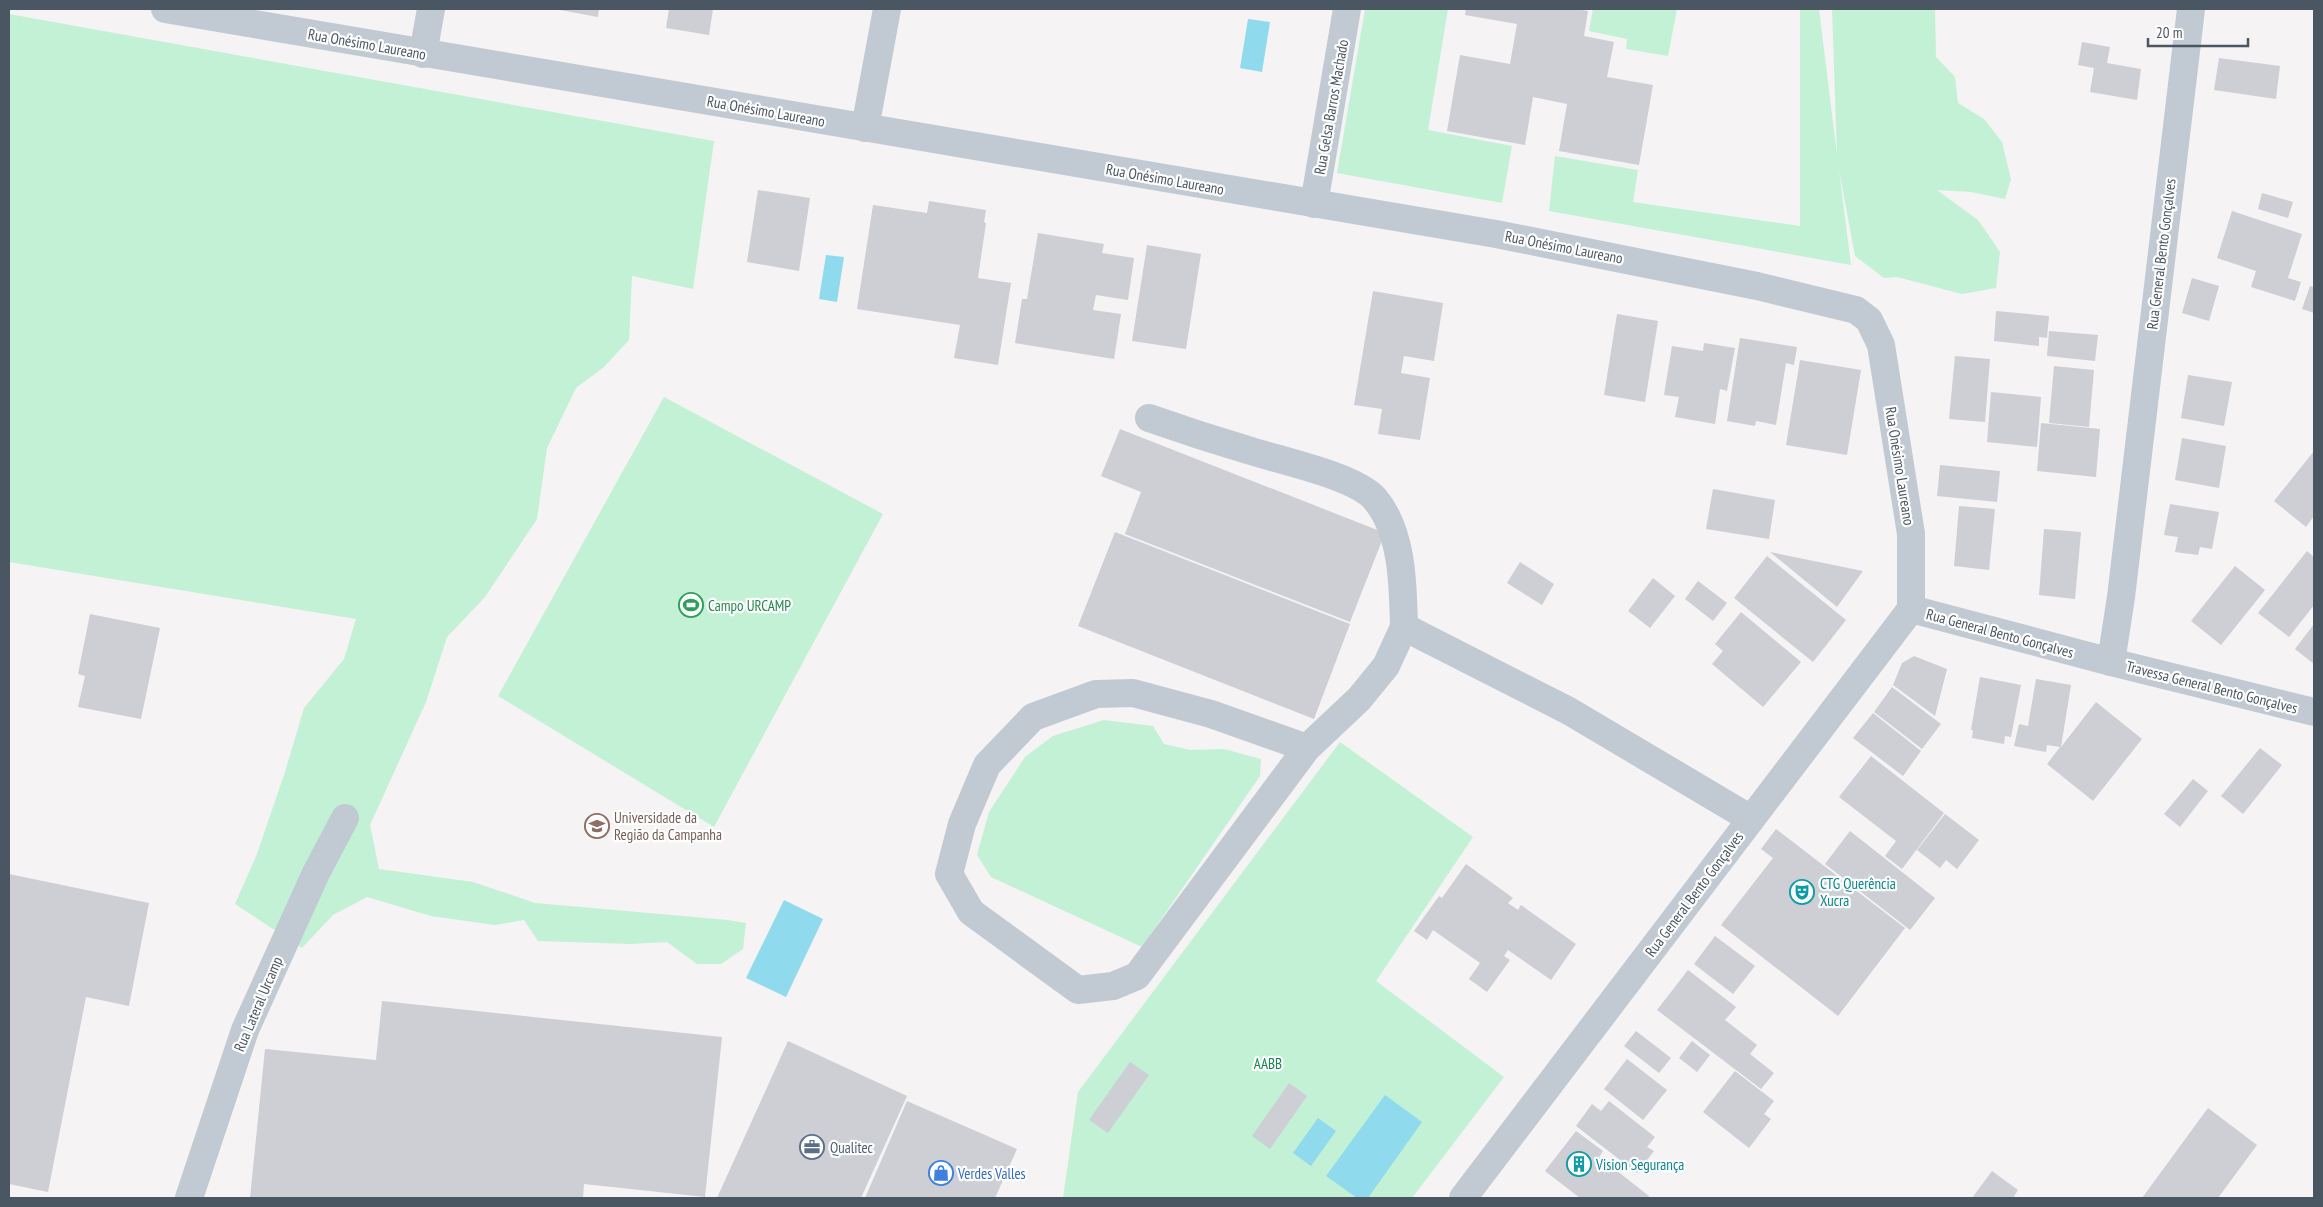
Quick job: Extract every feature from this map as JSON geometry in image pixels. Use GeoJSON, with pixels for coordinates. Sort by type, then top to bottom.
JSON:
{"type":"FeatureCollection","features":[{"type":"Feature","properties":{"kind":"street","name":"Rua Onésimo Laureano"},"geometry":{"type":"LineString","coordinates":[[165,9],[1496,234],[1757,286],[1856,310],[1869,320],[1881,345],[1911,534],[1911,609]]}},
{"type":"Feature","properties":{"kind":"street"},"geometry":{"type":"LineString","coordinates":[[424,54],[431,9]]}},
{"type":"Feature","properties":{"kind":"street"},"geometry":{"type":"LineString","coordinates":[[865,128],[887,9]]}},
{"type":"Feature","properties":{"kind":"street","name":"Rua Gelsa Barros Machado"},"geometry":{"type":"LineString","coordinates":[[1314,204],[1347,9]]}},
{"type":"Feature","properties":{"kind":"street","name":"Rua General Bento Gonçalves"},"geometry":{"type":"LineString","coordinates":[[1463,1198],[1911,609],[2110,662],[2122,587],[2191,9]]}},
{"type":"Feature","properties":{"kind":"street"},"geometry":{"type":"LineString","coordinates":[[1149,418],[1203,437],[1349,481],[1374,498],[1392,529],[1394,537],[1399,562],[1404,627],[1386,666],[1360,699],[1307,748],[1137,976],[1113,986],[1078,990],[971,912],[949,874],[962,824],[987,765],[1033,718],[1096,694],[1133,693],[1211,714],[1307,748]]}},
{"type":"Feature","properties":{"kind":"street"},"geometry":{"type":"LineString","coordinates":[[1404,627],[1570,710],[1752,819]]}},
{"type":"Feature","properties":{"kind":"street","name":"Travessa General Bento Gonçalves"},"geometry":{"type":"LineString","coordinates":[[2110,662],[2314,712]]}},
{"type":"Feature","properties":{"kind":"street","name":"Rua Lateral Urcamp"},"geometry":{"type":"LineString","coordinates":[[189,1198],[245,1030],[316,873],[345,818]]}},
{"type":"Feature","properties":{"kind":"green space"},"geometry":{"type":"Polygon","coordinates":[[[1365,9],[1448,9],[1428,130],[1512,146],[1502,203],[1337,173],[1365,9]]]}},
{"type":"Feature","properties":{"kind":"green space"},"geometry":{"type":"Polygon","coordinates":[[[1593,9],[1677,9],[1668,56],[1626,49],[1627,39],[1589,31],[1593,9]]]}},
{"type":"Feature","properties":{"kind":"green space"},"geometry":{"type":"Polygon","coordinates":[[[1800,9],[1819,9],[1837,155],[1832,9],[1935,9],[1936,57],[1955,77],[1958,103],[1984,119],[2002,142],[2011,179],[2005,199],[1971,192],[1937,190],[1978,220],[2000,252],[1996,288],[1962,294],[1897,277],[1884,278],[1855,256],[1839,170],[1851,265],[1549,211],[1555,156],[1638,170],[1633,202],[1800,226],[1800,9]]]}},
{"type":"Feature","properties":{"kind":"green space"},"geometry":{"type":"Polygon","coordinates":[[[9,14],[714,141],[693,289],[632,276],[629,340],[604,367],[576,388],[547,448],[537,519],[485,597],[447,637],[426,702],[370,825],[379,869],[473,882],[535,903],[746,923],[743,949],[721,964],[697,964],[667,942],[630,944],[538,941],[524,920],[495,925],[431,916],[367,897],[333,915],[302,948],[235,904],[257,854],[285,772],[304,708],[344,659],[356,619],[9,562],[9,14]]]}},
{"type":"Feature","properties":{"kind":"green space","name":"Campo URCAMP"},"geometry":{"type":"Polygon","coordinates":[[[664,397],[883,514],[714,827],[498,696],[664,397]]]}},
{"type":"Feature","properties":{"kind":"green space"},"geometry":{"type":"Polygon","coordinates":[[[1104,720],[1153,726],[1164,744],[1190,750],[1224,749],[1261,759],[1260,776],[1142,947],[991,877],[977,855],[989,812],[1025,757],[1053,736],[1104,720]]]}},
{"type":"Feature","properties":{"kind":"green space","name":"AABB"},"geometry":{"type":"Polygon","coordinates":[[[1340,742],[1473,837],[1376,981],[1504,1077],[1412,1198],[1063,1198],[1078,1092],[1340,742]]]}},
{"type":"Feature","properties":{"kind":"water"},"geometry":{"type":"Polygon","coordinates":[[[1248,19],[1270,22],[1262,72],[1240,68],[1248,19]]]}},
{"type":"Feature","properties":{"kind":"water"},"geometry":{"type":"Polygon","coordinates":[[[826,255],[844,257],[837,302],[819,299],[826,255]]]}},
{"type":"Feature","properties":{"kind":"water"},"geometry":{"type":"Polygon","coordinates":[[[784,900],[823,919],[786,997],[746,978],[784,900]]]}},
{"type":"Feature","properties":{"kind":"water"},"geometry":{"type":"Polygon","coordinates":[[[1385,1095],[1422,1122],[1368,1198],[1357,1198],[1326,1176],[1385,1095]]]}},
{"type":"Feature","properties":{"kind":"water"},"geometry":{"type":"Polygon","coordinates":[[[1318,1118],[1336,1131],[1311,1166],[1293,1153],[1318,1118]]]}},
{"type":"Feature","properties":{"kind":"building"},"geometry":{"type":"Polygon","coordinates":[[[555,9],[599,9],[598,17],[555,9]]]}},
{"type":"Feature","properties":{"kind":"building"},"geometry":{"type":"Polygon","coordinates":[[[669,9],[713,9],[709,35],[666,28],[669,9]]]}},
{"type":"Feature","properties":{"kind":"building"},"geometry":{"type":"Polygon","coordinates":[[[1466,9],[1577,9],[1588,11],[1584,36],[1614,42],[1607,77],[1653,85],[1639,165],[1559,151],[1567,104],[1533,97],[1525,145],[1447,131],[1460,55],[1510,64],[1517,24],[1465,15],[1466,9]]]}},
{"type":"Feature","properties":{"kind":"building"},"geometry":{"type":"Polygon","coordinates":[[[2082,42],[2110,47],[2107,63],[2141,69],[2137,100],[2090,92],[2094,68],[2078,65],[2082,42]]]}},
{"type":"Feature","properties":{"kind":"building"},"geometry":{"type":"Polygon","coordinates":[[[2219,58],[2280,66],[2276,99],[2214,90],[2219,58]]]}},
{"type":"Feature","properties":{"kind":"building"},"geometry":{"type":"Polygon","coordinates":[[[758,190],[810,198],[799,271],[747,262],[758,190]]]}},
{"type":"Feature","properties":{"kind":"building"},"geometry":{"type":"Polygon","coordinates":[[[2262,193],[2293,202],[2288,218],[2258,209],[2262,193]]]}},
{"type":"Feature","properties":{"kind":"building"},"geometry":{"type":"Polygon","coordinates":[[[929,201],[986,210],[984,222],[986,223],[978,278],[1011,283],[998,365],[954,358],[960,325],[857,309],[873,205],[927,213],[929,201]]]}},
{"type":"Feature","properties":{"kind":"building"},"geometry":{"type":"Polygon","coordinates":[[[2232,211],[2302,234],[2288,278],[2301,282],[2295,301],[2251,287],[2256,271],[2217,258],[2232,211]]]}},
{"type":"Feature","properties":{"kind":"building"},"geometry":{"type":"Polygon","coordinates":[[[1038,233],[1104,244],[1102,253],[1134,258],[1128,300],[1096,295],[1093,310],[1121,314],[1114,359],[1015,343],[1022,299],[1027,299],[1038,233]]]}},
{"type":"Feature","properties":{"kind":"building"},"geometry":{"type":"Polygon","coordinates":[[[1147,245],[1201,254],[1186,349],[1132,341],[1147,245]]]}},
{"type":"Feature","properties":{"kind":"building"},"geometry":{"type":"Polygon","coordinates":[[[2192,278],[2219,286],[2209,321],[2182,313],[2192,278]]]}},
{"type":"Feature","properties":{"kind":"building"},"geometry":{"type":"Polygon","coordinates":[[[2310,286],[2314,287],[2314,313],[2302,309],[2310,286]]]}},
{"type":"Feature","properties":{"kind":"building"},"geometry":{"type":"Polygon","coordinates":[[[1373,291],[1443,303],[1434,361],[1404,356],[1401,373],[1430,378],[1420,440],[1378,434],[1382,409],[1354,405],[1373,291]]]}},
{"type":"Feature","properties":{"kind":"building"},"geometry":{"type":"Polygon","coordinates":[[[1996,311],[2049,316],[2047,338],[2039,337],[2039,346],[1994,341],[1996,311]]]}},
{"type":"Feature","properties":{"kind":"building"},"geometry":{"type":"Polygon","coordinates":[[[1617,314],[1658,321],[1645,402],[1604,395],[1617,314]]]}},
{"type":"Feature","properties":{"kind":"building"},"geometry":{"type":"Polygon","coordinates":[[[2049,331],[2098,335],[2095,361],[2047,356],[2049,331]]]}},
{"type":"Feature","properties":{"kind":"building"},"geometry":{"type":"Polygon","coordinates":[[[1740,338],[1797,347],[1794,365],[1786,363],[1776,425],[1756,421],[1755,426],[1727,421],[1740,338]]]}},
{"type":"Feature","properties":{"kind":"building"},"geometry":{"type":"Polygon","coordinates":[[[1704,343],[1735,348],[1727,391],[1720,389],[1715,424],[1675,417],[1679,397],[1664,395],[1672,346],[1703,351],[1704,343]]]}},
{"type":"Feature","properties":{"kind":"building"},"geometry":{"type":"Polygon","coordinates":[[[1955,356],[1990,359],[1985,422],[1949,419],[1955,356]]]}},
{"type":"Feature","properties":{"kind":"building"},"geometry":{"type":"Polygon","coordinates":[[[1800,360],[1861,370],[1847,455],[1786,445],[1800,360]]]}},
{"type":"Feature","properties":{"kind":"building"},"geometry":{"type":"Polygon","coordinates":[[[2054,366],[2094,370],[2089,427],[2049,423],[2054,366]]]}},
{"type":"Feature","properties":{"kind":"building"},"geometry":{"type":"Polygon","coordinates":[[[2188,375],[2232,382],[2224,426],[2181,418],[2188,375]]]}},
{"type":"Feature","properties":{"kind":"building"},"geometry":{"type":"Polygon","coordinates":[[[1991,392],[2041,397],[2037,447],[1987,442],[1991,392]]]}},
{"type":"Feature","properties":{"kind":"building"},"geometry":{"type":"Polygon","coordinates":[[[2041,423],[2100,429],[2096,477],[2037,471],[2041,423]]]}},
{"type":"Feature","properties":{"kind":"building"},"geometry":{"type":"Polygon","coordinates":[[[1120,429],[1385,533],[1350,622],[1125,534],[1141,492],[1101,476],[1120,429]]]}},
{"type":"Feature","properties":{"kind":"building"},"geometry":{"type":"Polygon","coordinates":[[[2182,438],[2226,446],[2219,488],[2175,480],[2182,438]]]}},
{"type":"Feature","properties":{"kind":"building"},"geometry":{"type":"Polygon","coordinates":[[[2314,451],[2314,516],[2306,527],[2274,501],[2314,451]]]}},
{"type":"Feature","properties":{"kind":"building"},"geometry":{"type":"Polygon","coordinates":[[[1940,465],[2000,471],[1997,502],[1937,496],[1940,465]]]}},
{"type":"Feature","properties":{"kind":"building"},"geometry":{"type":"Polygon","coordinates":[[[1713,489],[1775,500],[1769,539],[1706,529],[1713,489]]]}},
{"type":"Feature","properties":{"kind":"building"},"geometry":{"type":"Polygon","coordinates":[[[2170,504],[2219,512],[2212,549],[2200,547],[2198,555],[2175,552],[2178,537],[2164,535],[2170,504]]]}},
{"type":"Feature","properties":{"kind":"building"},"geometry":{"type":"Polygon","coordinates":[[[1959,506],[1995,509],[1989,570],[1954,566],[1959,506]]]}},
{"type":"Feature","properties":{"kind":"building"},"geometry":{"type":"Polygon","coordinates":[[[2044,529],[2081,532],[2075,599],[2039,595],[2044,529]]]}},
{"type":"Feature","properties":{"kind":"building"},"geometry":{"type":"Polygon","coordinates":[[[1115,532],[1350,624],[1314,719],[1078,626],[1115,532]]]}},
{"type":"Feature","properties":{"kind":"building"},"geometry":{"type":"Polygon","coordinates":[[[2307,551],[2314,557],[2314,605],[2289,637],[2258,613],[2307,551]]]}},
{"type":"Feature","properties":{"kind":"building"},"geometry":{"type":"Polygon","coordinates":[[[1770,552],[1863,571],[1837,607],[1770,552]]]}},
{"type":"Feature","properties":{"kind":"building"},"geometry":{"type":"Polygon","coordinates":[[[1767,556],[1846,620],[1813,662],[1734,598],[1767,556]]]}},
{"type":"Feature","properties":{"kind":"building"},"geometry":{"type":"Polygon","coordinates":[[[1520,562],[1554,584],[1542,605],[1507,583],[1520,562]]]}},
{"type":"Feature","properties":{"kind":"building"},"geometry":{"type":"Polygon","coordinates":[[[2235,566],[2265,590],[2221,645],[2191,621],[2235,566]]]}},
{"type":"Feature","properties":{"kind":"building"},"geometry":{"type":"Polygon","coordinates":[[[1653,578],[1675,596],[1650,628],[1628,611],[1653,578]]]}},
{"type":"Feature","properties":{"kind":"building"},"geometry":{"type":"Polygon","coordinates":[[[1698,581],[1727,603],[1713,621],[1685,599],[1698,581]]]}},
{"type":"Feature","properties":{"kind":"building"},"geometry":{"type":"Polygon","coordinates":[[[1741,612],[1801,662],[1763,707],[1712,664],[1723,651],[1715,644],[1741,612]]]}},
{"type":"Feature","properties":{"kind":"building"},"geometry":{"type":"Polygon","coordinates":[[[90,614],[160,628],[141,719],[78,707],[85,676],[78,674],[90,614]]]}},
{"type":"Feature","properties":{"kind":"building"},"geometry":{"type":"Polygon","coordinates":[[[2314,624],[2314,664],[2295,649],[2314,624]]]}},
{"type":"Feature","properties":{"kind":"building"},"geometry":{"type":"Polygon","coordinates":[[[1914,656],[1947,669],[1935,716],[1893,685],[1902,663],[1914,656]]]}},
{"type":"Feature","properties":{"kind":"building"},"geometry":{"type":"Polygon","coordinates":[[[1980,677],[2021,685],[2011,737],[2005,736],[2004,744],[1972,738],[1973,730],[1971,730],[1980,677]]]}},
{"type":"Feature","properties":{"kind":"building"},"geometry":{"type":"Polygon","coordinates":[[[2036,679],[2071,685],[2061,747],[2096,702],[2142,739],[2093,801],[2047,764],[2060,747],[2047,745],[2046,752],[2014,746],[2019,724],[2028,726],[2036,679]]]}},
{"type":"Feature","properties":{"kind":"building"},"geometry":{"type":"Polygon","coordinates":[[[1892,687],[1941,724],[1922,749],[1874,712],[1892,687]]]}},
{"type":"Feature","properties":{"kind":"building"},"geometry":{"type":"Polygon","coordinates":[[[1873,713],[1921,751],[1903,776],[1853,738],[1873,713]]]}},
{"type":"Feature","properties":{"kind":"building"},"geometry":{"type":"Polygon","coordinates":[[[2260,748],[2282,765],[2243,814],[2221,796],[2260,748]]]}},
{"type":"Feature","properties":{"kind":"building"},"geometry":{"type":"Polygon","coordinates":[[[1871,756],[1944,813],[1902,869],[1885,856],[1896,841],[1839,797],[1871,756]]]}},
{"type":"Feature","properties":{"kind":"building"},"geometry":{"type":"Polygon","coordinates":[[[2193,779],[2208,791],[2180,827],[2164,814],[2193,779]]]}},
{"type":"Feature","properties":{"kind":"building"},"geometry":{"type":"Polygon","coordinates":[[[1945,814],[1979,840],[1957,869],[1946,860],[1940,868],[1917,850],[1945,814]]]}},
{"type":"Feature","properties":{"kind":"building","name":"CTG Querência Xucra"},"geometry":{"type":"Polygon","coordinates":[[[1776,829],[1905,928],[1838,1016],[1721,925],[1773,858],[1761,849],[1776,829]]]}},
{"type":"Feature","properties":{"kind":"building"},"geometry":{"type":"Polygon","coordinates":[[[1850,831],[1935,898],[1910,930],[1825,864],[1850,831]]]}},
{"type":"Feature","properties":{"kind":"building"},"geometry":{"type":"Polygon","coordinates":[[[1466,864],[1513,898],[1508,903],[1518,910],[1521,905],[1576,944],[1551,980],[1508,950],[1504,956],[1510,960],[1487,992],[1469,979],[1480,963],[1433,930],[1427,940],[1414,931],[1439,896],[1442,898],[1466,864]]]}},
{"type":"Feature","properties":{"kind":"building"},"geometry":{"type":"Polygon","coordinates":[[[9,874],[149,903],[129,1006],[86,997],[48,1192],[9,1184],[9,874]]]}},
{"type":"Feature","properties":{"kind":"building"},"geometry":{"type":"Polygon","coordinates":[[[1715,936],[1755,966],[1733,994],[1694,964],[1715,936]]]}},
{"type":"Feature","properties":{"kind":"building"},"geometry":{"type":"Polygon","coordinates":[[[1688,970],[1736,1007],[1725,1020],[1757,1045],[1750,1054],[1774,1073],[1761,1089],[1657,1010],[1688,970]]]}},
{"type":"Feature","properties":{"kind":"building"},"geometry":{"type":"Polygon","coordinates":[[[382,1001],[722,1037],[705,1197],[584,1184],[583,1198],[250,1198],[265,1049],[376,1060],[382,1001]]]}},
{"type":"Feature","properties":{"kind":"building"},"geometry":{"type":"Polygon","coordinates":[[[1636,1031],[1671,1058],[1659,1073],[1624,1046],[1636,1031]]]}},
{"type":"Feature","properties":{"kind":"building","name":"Qualitec"},"geometry":{"type":"Polygon","coordinates":[[[788,1041],[907,1096],[861,1198],[717,1198],[788,1041]]]}},
{"type":"Feature","properties":{"kind":"building"},"geometry":{"type":"Polygon","coordinates":[[[1692,1041],[1710,1055],[1697,1072],[1679,1058],[1692,1041]]]}},
{"type":"Feature","properties":{"kind":"building"},"geometry":{"type":"Polygon","coordinates":[[[1627,1059],[1667,1090],[1643,1120],[1604,1089],[1627,1059]]]}},
{"type":"Feature","properties":{"kind":"building"},"geometry":{"type":"Polygon","coordinates":[[[1130,1062],[1149,1075],[1108,1133],[1089,1120],[1130,1062]]]}},
{"type":"Feature","properties":{"kind":"building"},"geometry":{"type":"Polygon","coordinates":[[[1735,1071],[1774,1101],[1764,1114],[1771,1119],[1749,1148],[1703,1112],[1735,1071]]]}},
{"type":"Feature","properties":{"kind":"building"},"geometry":{"type":"Polygon","coordinates":[[[1289,1083],[1307,1096],[1270,1149],[1252,1136],[1289,1083]]]}},
{"type":"Feature","properties":{"kind":"building","name":"Verdes Valles"},"geometry":{"type":"Polygon","coordinates":[[[907,1101],[1017,1149],[995,1198],[865,1198],[907,1101]]]}},
{"type":"Feature","properties":{"kind":"building"},"geometry":{"type":"Polygon","coordinates":[[[1609,1101],[1655,1137],[1647,1147],[1654,1151],[1637,1173],[1576,1126],[1592,1104],[1601,1111],[1609,1101]]]}},
{"type":"Feature","properties":{"kind":"building"},"geometry":{"type":"Polygon","coordinates":[[[2208,1108],[2257,1145],[2218,1198],[2142,1198],[2208,1108]]]}},
{"type":"Feature","properties":{"kind":"building","name":"Vision Segurança"},"geometry":{"type":"Polygon","coordinates":[[[1576,1131],[1603,1151],[1599,1157],[1649,1196],[1648,1198],[1580,1198],[1545,1171],[1576,1131]]]}},
{"type":"Feature","properties":{"kind":"building"},"geometry":{"type":"Polygon","coordinates":[[[1992,1171],[2018,1190],[2013,1198],[1972,1198],[1992,1171]]]}},
{"type":"Feature","properties":{"kind":"place","name":"Campo URCAMP"},"geometry":{"type":"Point","coordinates":[691,605]}},
{"type":"Feature","properties":{"kind":"place","name":"Universidade da Região da Campanha"},"geometry":{"type":"Point","coordinates":[597,826]}},
{"type":"Feature","properties":{"kind":"place","name":"CTG Querência Xucra"},"geometry":{"type":"Point","coordinates":[1802,892]}},
{"type":"Feature","properties":{"kind":"place","name":"Qualitec"},"geometry":{"type":"Point","coordinates":[812,1147]}},
{"type":"Feature","properties":{"kind":"place","name":"Vision Segurança"},"geometry":{"type":"Point","coordinates":[1579,1164]}},
{"type":"Feature","properties":{"kind":"place","name":"Verdes Valles"},"geometry":{"type":"Point","coordinates":[941,1173]}}]}
